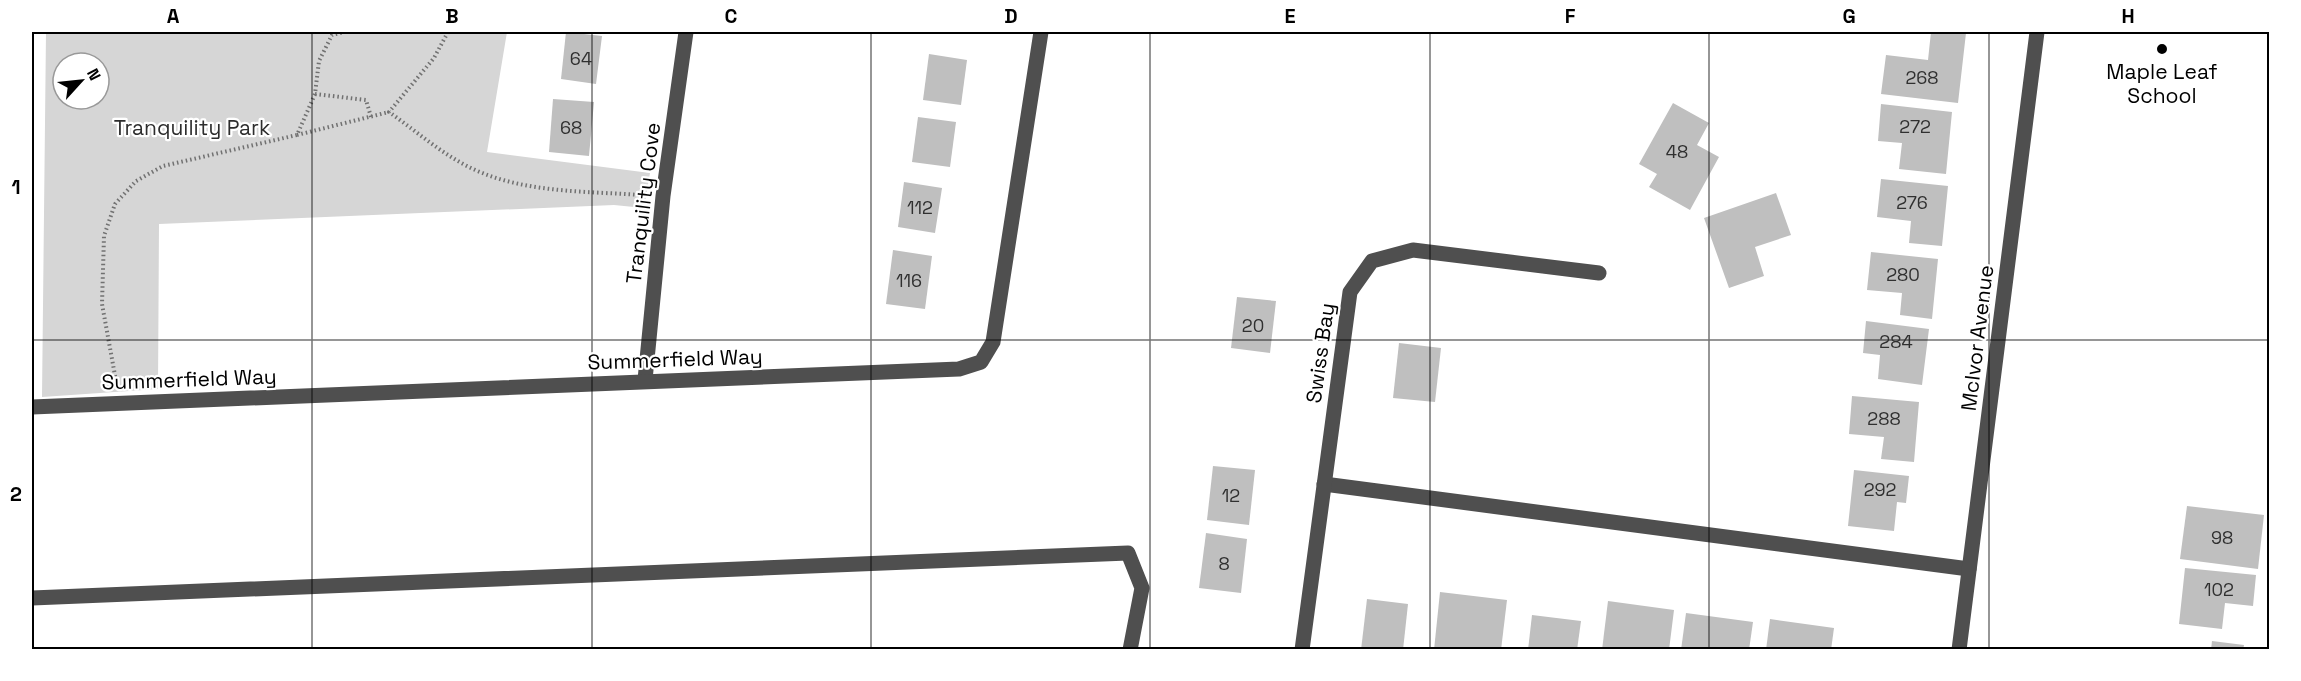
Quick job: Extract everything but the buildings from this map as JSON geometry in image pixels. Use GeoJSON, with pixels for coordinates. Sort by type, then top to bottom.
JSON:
{"type":"FeatureCollection","features":[{"type":"Feature","properties":{"kind":"street","name":"Tranquility Cove"},"geometry":{"type":"LineString","coordinates":[[645,380],[663,196],[686,32]]}},
{"type":"Feature","properties":{"kind":"street","name":"Summerfield Way"},"geometry":{"type":"LineString","coordinates":[[32,407],[645,380],[959,369],[981,363],[993,342],[1041,32]]}},
{"type":"Feature","properties":{"kind":"street","name":"McIvor Avenue"},"geometry":{"type":"LineString","coordinates":[[1959,650],[2037,32]]}},
{"type":"Feature","properties":{"kind":"street","name":"Swiss Bay"},"geometry":{"type":"LineString","coordinates":[[1302,650],[1350,292],[1372,261],[1413,250],[1599,273]]}},
{"type":"Feature","properties":{"kind":"street"},"geometry":{"type":"LineString","coordinates":[[1324,484],[1969,570]]}},
{"type":"Feature","properties":{"kind":"street"},"geometry":{"type":"LineString","coordinates":[[32,598],[1128,553],[1142,588],[1130,650]]}},
{"type":"Feature","properties":{"kind":"path"},"geometry":{"type":"LineString","coordinates":[[297,135],[315,94],[319,62],[332,35],[345,32]]}},
{"type":"Feature","properties":{"kind":"path"},"geometry":{"type":"LineString","coordinates":[[117,403],[116,375],[102,304],[104,236],[115,204],[136,181],[163,166],[389,112],[434,58],[448,32]]}},
{"type":"Feature","properties":{"kind":"path"},"geometry":{"type":"LineString","coordinates":[[315,94],[366,100],[371,117]]}},
{"type":"Feature","properties":{"kind":"path"},"geometry":{"type":"LineString","coordinates":[[389,112],[473,169],[506,180],[533,188],[663,196]]}},
{"type":"Feature","properties":{"kind":"green space","name":"Tranquility Park"},"geometry":{"type":"Polygon","coordinates":[[[46,32],[507,32],[487,152],[650,173],[644,208],[614,205],[159,224],[158,389],[42,397],[46,32]]]}},
{"type":"Feature","properties":{"kind":"place","name":"Maple Leaf School"},"geometry":{"type":"Point","coordinates":[2162,49]}}]}
